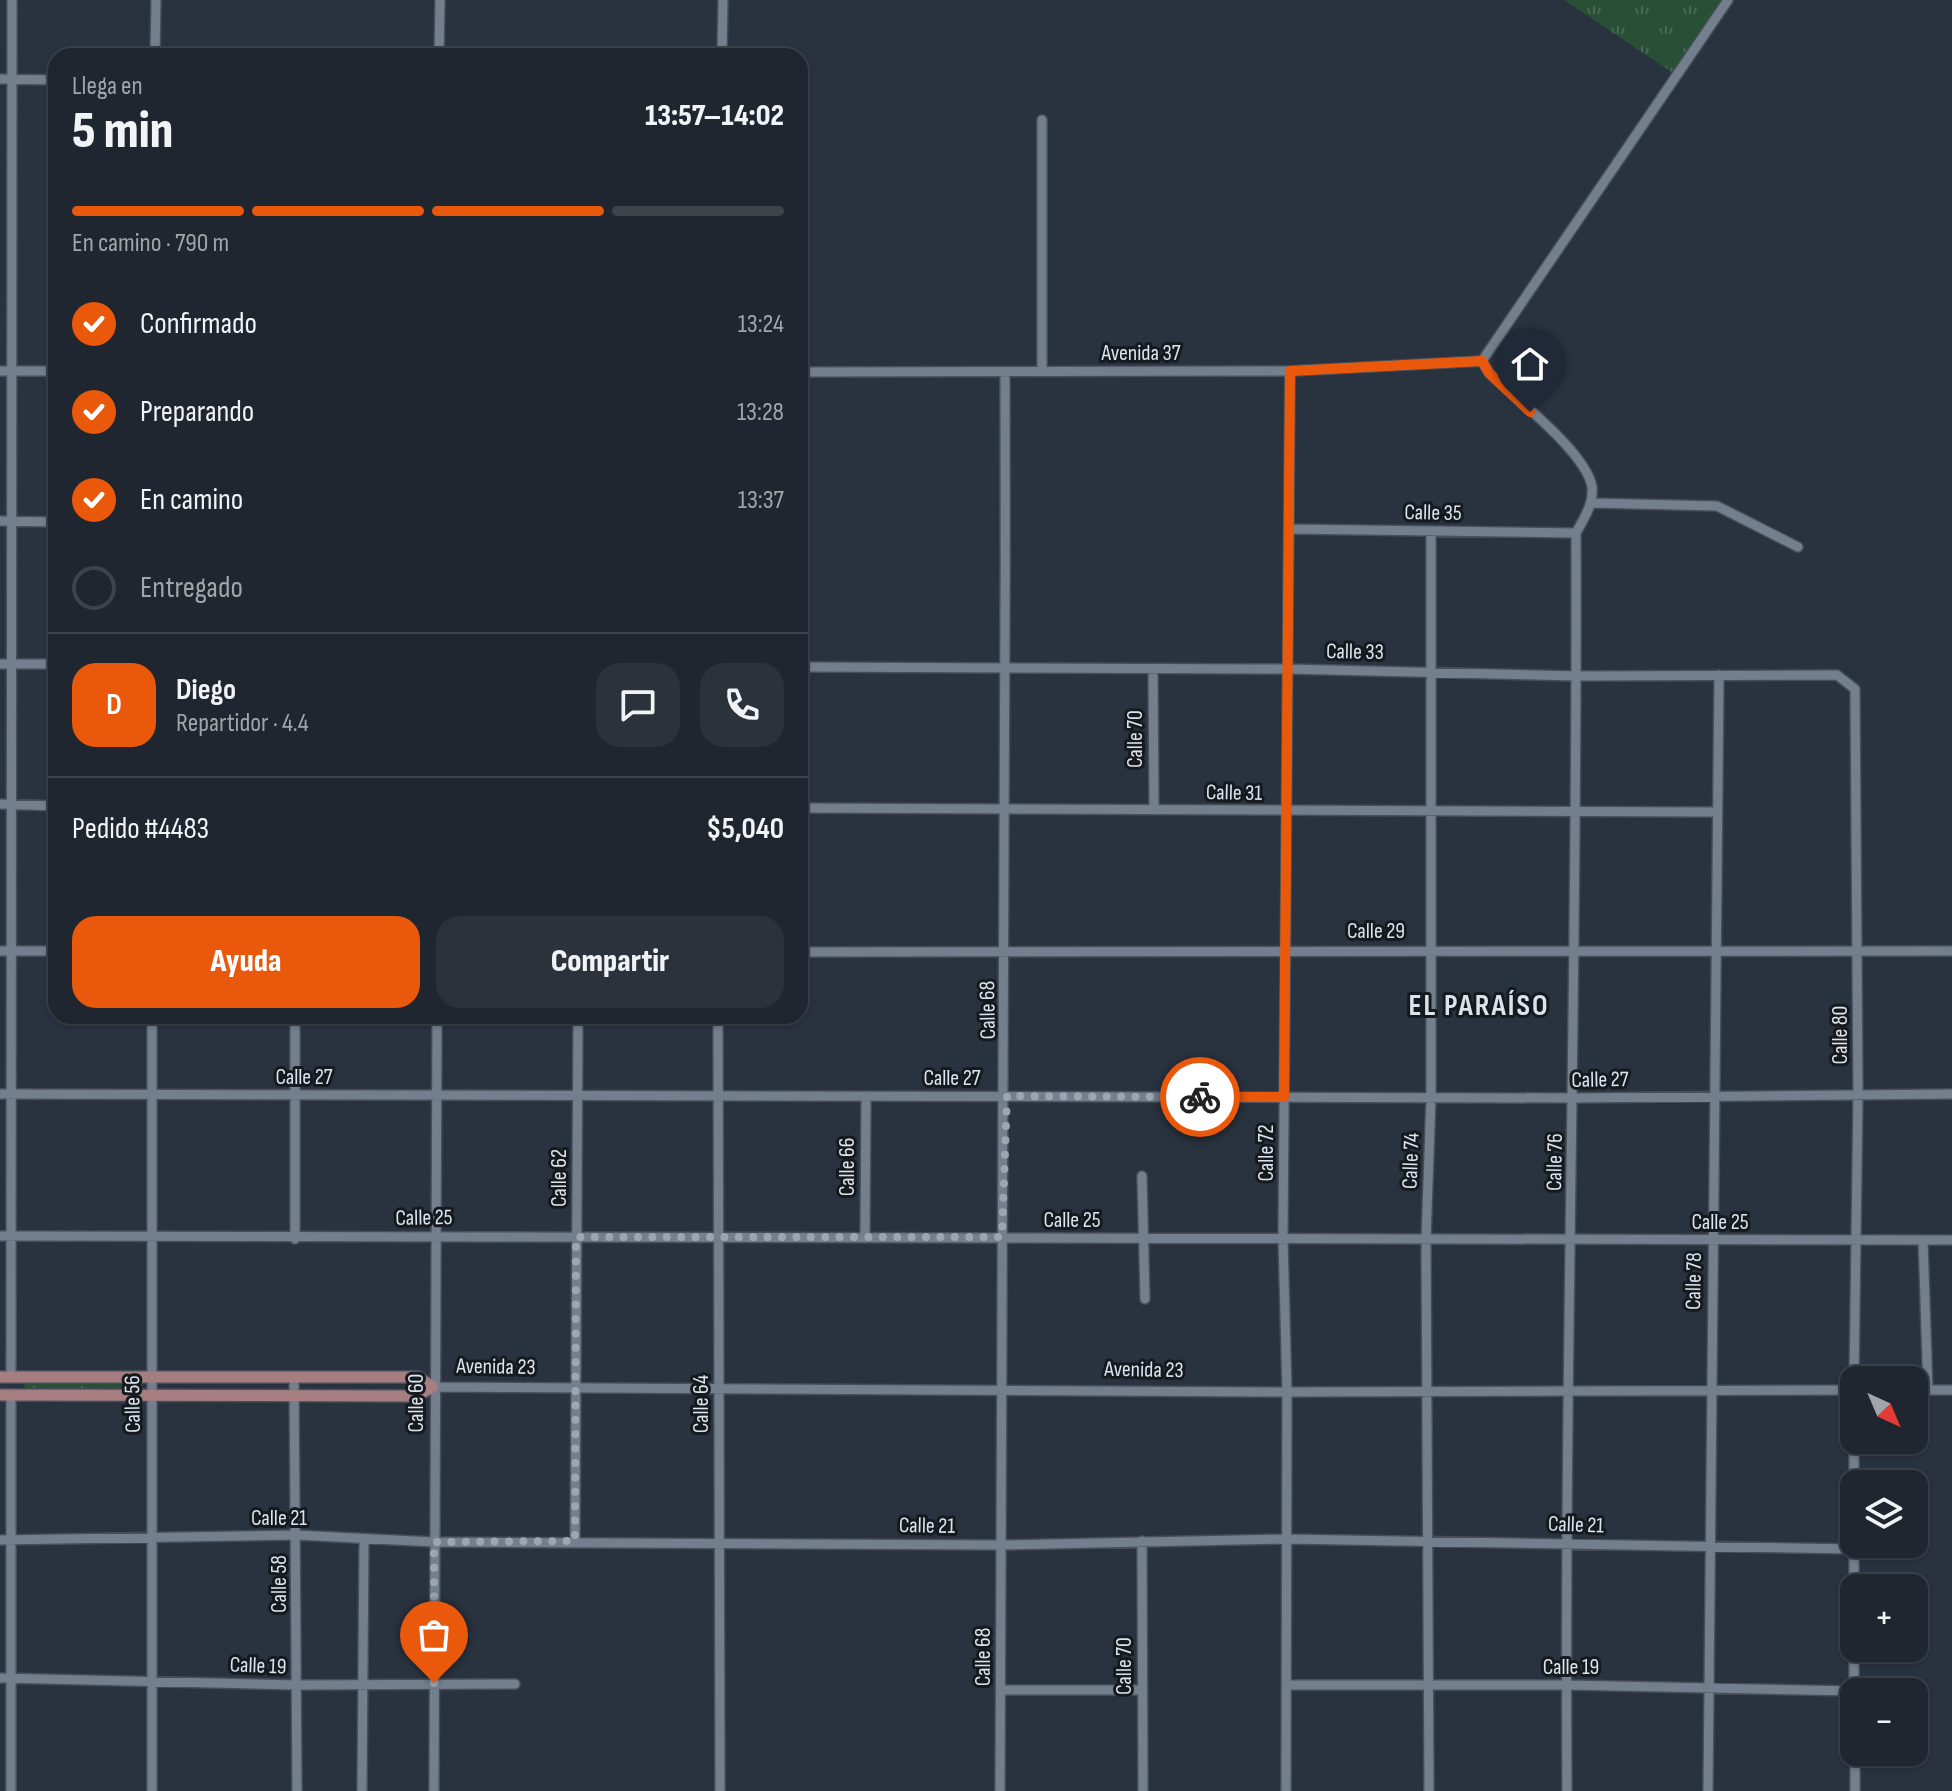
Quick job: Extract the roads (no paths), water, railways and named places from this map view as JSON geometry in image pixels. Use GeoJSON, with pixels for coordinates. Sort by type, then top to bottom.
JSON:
{"type":"FeatureCollection","features":[{"type":"Feature","properties":{"kind":"main road","name":"Avenida 23"},"geometry":{"type":"LineString","coordinates":[[5,1377],[418,1377],[433,1387],[416,1396],[5,1395]]}},
{"type":"Feature","properties":{"kind":"main road"},"geometry":{"type":"LineString","coordinates":[[5,1377],[5,1395]]}},
{"type":"Feature","properties":{"kind":"street"},"geometry":{"type":"LineString","coordinates":[[5,1377],[5,664],[11,521],[6,371],[11,221],[12,0]]}},
{"type":"Feature","properties":{"kind":"street"},"geometry":{"type":"LineString","coordinates":[[155,48],[156,0]]}},
{"type":"Feature","properties":{"kind":"street"},"geometry":{"type":"LineString","coordinates":[[439,48],[440,0]]}},
{"type":"Feature","properties":{"kind":"street"},"geometry":{"type":"LineString","coordinates":[[722,48],[723,0]]}},
{"type":"Feature","properties":{"kind":"street"},"geometry":{"type":"LineString","coordinates":[[1576,533],[1592,503],[1589,474],[1571,451],[1489,373],[1482,361],[1728,0]]}},
{"type":"Feature","properties":{"kind":"street"},"geometry":{"type":"LineString","coordinates":[[0,79],[48,80]]}},
{"type":"Feature","properties":{"kind":"street"},"geometry":{"type":"LineString","coordinates":[[1042,120],[1042,371]]}},
{"type":"Feature","properties":{"kind":"street"},"geometry":{"type":"LineString","coordinates":[[0,221],[11,221]]}},
{"type":"Feature","properties":{"kind":"street","name":"Avenida 37"},"geometry":{"type":"LineString","coordinates":[[808,372],[1290,371],[1482,361]]}},
{"type":"Feature","properties":{"kind":"street"},"geometry":{"type":"LineString","coordinates":[[6,371],[48,371]]}},
{"type":"Feature","properties":{"kind":"street","name":"Calle 72"},"geometry":{"type":"LineString","coordinates":[[1286,1791],[1287,1392],[1283,1239],[1290,371]]}},
{"type":"Feature","properties":{"kind":"street","name":"Calle 68"},"geometry":{"type":"LineString","coordinates":[[1000,1791],[1002,1237],[1007,1096],[1005,372]]}},
{"type":"Feature","properties":{"kind":"street"},"geometry":{"type":"LineString","coordinates":[[1592,503],[1717,506],[1798,547]]}},
{"type":"Feature","properties":{"kind":"street"},"geometry":{"type":"LineString","coordinates":[[0,521],[48,522]]}},
{"type":"Feature","properties":{"kind":"street","name":"Calle 35"},"geometry":{"type":"LineString","coordinates":[[1289,529],[1576,533]]}},
{"type":"Feature","properties":{"kind":"street","name":"Calle 74"},"geometry":{"type":"LineString","coordinates":[[1429,1791],[1426,1239],[1431,1098],[1431,532]]}},
{"type":"Feature","properties":{"kind":"street","name":"Calle 76"},"geometry":{"type":"LineString","coordinates":[[1567,1791],[1565,1542],[1573,1239],[1576,533]]}},
{"type":"Feature","properties":{"kind":"street"},"geometry":{"type":"LineString","coordinates":[[5,664],[48,664]]}},
{"type":"Feature","properties":{"kind":"street","name":"Calle 33"},"geometry":{"type":"LineString","coordinates":[[808,667],[1288,669],[1577,676],[1837,675],[1855,689]]}},
{"type":"Feature","properties":{"kind":"street","name":"Calle 70"},"geometry":{"type":"LineString","coordinates":[[1153,669],[1154,810]]}},
{"type":"Feature","properties":{"kind":"street","name":"Calle 78"},"geometry":{"type":"LineString","coordinates":[[1708,1791],[1717,949],[1715,812],[1719,675]]}},
{"type":"Feature","properties":{"kind":"street","name":"Calle 80"},"geometry":{"type":"LineString","coordinates":[[1854,1366],[1858,1095],[1855,689]]}},
{"type":"Feature","properties":{"kind":"street"},"geometry":{"type":"LineString","coordinates":[[5,804],[48,806]]}},
{"type":"Feature","properties":{"kind":"street","name":"Calle 31"},"geometry":{"type":"LineString","coordinates":[[808,808],[1431,814],[1715,812]]}},
{"type":"Feature","properties":{"kind":"street","name":"Calle 29"},"geometry":{"type":"LineString","coordinates":[[808,952],[1286,949],[1952,951]]}},
{"type":"Feature","properties":{"kind":"street"},"geometry":{"type":"LineString","coordinates":[[5,951],[48,951]]}},
{"type":"Feature","properties":{"kind":"street","name":"Calle 56"},"geometry":{"type":"LineString","coordinates":[[152,1024],[152,1791]]}},
{"type":"Feature","properties":{"kind":"street"},"geometry":{"type":"LineString","coordinates":[[295,1024],[295,1239]]}},
{"type":"Feature","properties":{"kind":"street","name":"Calle 60"},"geometry":{"type":"LineString","coordinates":[[434,1791],[433,1387],[437,1024]]}},
{"type":"Feature","properties":{"kind":"street","name":"Calle 62"},"geometry":{"type":"LineString","coordinates":[[575,1541],[578,1024]]}},
{"type":"Feature","properties":{"kind":"street","name":"Calle 64"},"geometry":{"type":"LineString","coordinates":[[718,1024],[720,1791]]}},
{"type":"Feature","properties":{"kind":"street","name":"Calle 27"},"geometry":{"type":"LineString","coordinates":[[4,1094],[1574,1098],[1952,1094]]}},
{"type":"Feature","properties":{"kind":"street","name":"Calle 66"},"geometry":{"type":"LineString","coordinates":[[865,1238],[866,1096]]}},
{"type":"Feature","properties":{"kind":"street"},"geometry":{"type":"LineString","coordinates":[[1142,1176],[1145,1299]]}},
{"type":"Feature","properties":{"kind":"street","name":"Calle 25"},"geometry":{"type":"LineString","coordinates":[[5,1236],[295,1239],[434,1235],[1952,1240]]}},
{"type":"Feature","properties":{"kind":"street"},"geometry":{"type":"LineString","coordinates":[[1923,1240],[1927,1366]]}},
{"type":"Feature","properties":{"kind":"street","name":"Calle 58"},"geometry":{"type":"LineString","coordinates":[[294,1377],[297,1791]]}},
{"type":"Feature","properties":{"kind":"street","name":"Avenida 23"},"geometry":{"type":"LineString","coordinates":[[433,1387],[1287,1392],[1569,1388],[1840,1390]]}},
{"type":"Feature","properties":{"kind":"street"},"geometry":{"type":"LineString","coordinates":[[1928,1390],[1952,1390]]}},
{"type":"Feature","properties":{"kind":"street"},"geometry":{"type":"LineString","coordinates":[[5,1395],[6,1678],[11,1791]]}},
{"type":"Feature","properties":{"kind":"street","name":"Calle 21"},"geometry":{"type":"LineString","coordinates":[[5,1540],[296,1535],[434,1542],[1001,1545],[1287,1539],[1565,1542],[1709,1549],[1840,1546]]}},
{"type":"Feature","properties":{"kind":"street"},"geometry":{"type":"LineString","coordinates":[[362,1791],[364,1539]]}},
{"type":"Feature","properties":{"kind":"street","name":"Calle 70"},"geometry":{"type":"LineString","coordinates":[[1142,1541],[1143,1791]]}},
{"type":"Feature","properties":{"kind":"street","name":"Calle 19"},"geometry":{"type":"LineString","coordinates":[[6,1678],[297,1685],[515,1684]]}},
{"type":"Feature","properties":{"kind":"street","name":"Calle 19"},"geometry":{"type":"LineString","coordinates":[[1287,1685],[1566,1685],[1840,1692]]}},
{"type":"Feature","properties":{"kind":"street"},"geometry":{"type":"LineString","coordinates":[[1001,1690],[1142,1690]]}},
{"type":"Feature","properties":{"kind":"street"},"geometry":{"type":"LineString","coordinates":[[1855,1766],[1855,1791]]}},
{"type":"Feature","properties":{"kind":"district","name":"EL PARAÍSO"},"geometry":{"type":"Point","coordinates":[1479,1006]}}]}
